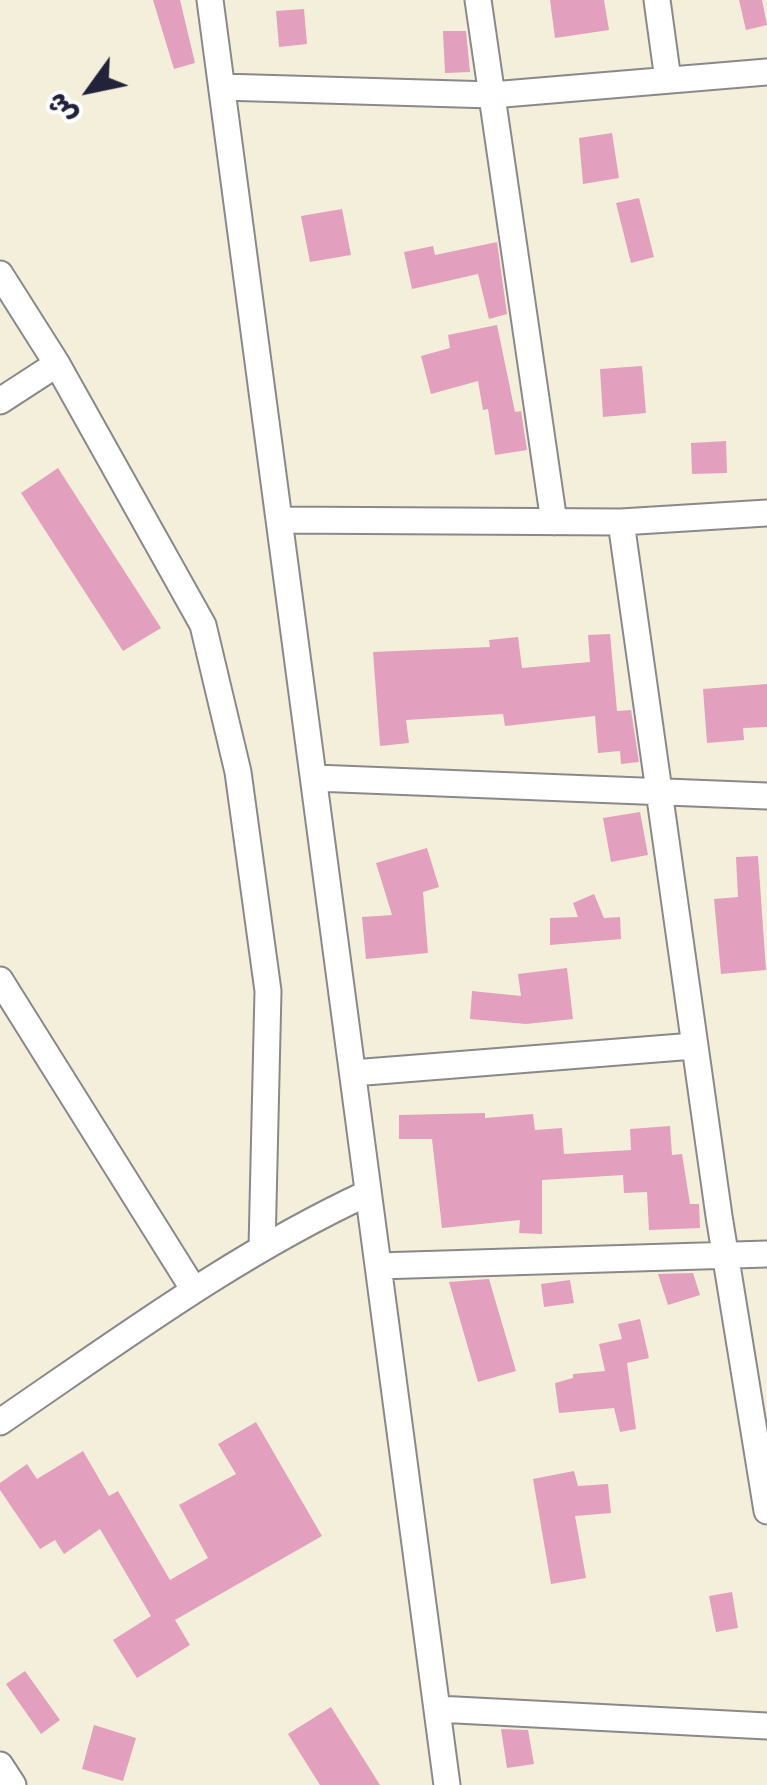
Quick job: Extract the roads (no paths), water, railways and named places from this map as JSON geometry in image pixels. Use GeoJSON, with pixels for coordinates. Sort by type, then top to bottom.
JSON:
{"type":"FeatureCollection","features":[{"type":"Feature","properties":{"kind":"street"},"geometry":{"type":"LineString","coordinates":[[210,0],[447,1785]]}},
{"type":"Feature","properties":{"kind":"street"},"geometry":{"type":"LineString","coordinates":[[478,0],[554,522]]}},
{"type":"Feature","properties":{"kind":"street"},"geometry":{"type":"LineString","coordinates":[[658,0],[668,80]]}},
{"type":"Feature","properties":{"kind":"street"},"geometry":{"type":"LineString","coordinates":[[222,87],[492,95],[767,72]]}},
{"type":"Feature","properties":{"kind":"street"},"geometry":{"type":"LineString","coordinates":[[0,274],[57,364],[203,625],[238,772],[268,991],[262,1248]]}},
{"type":"Feature","properties":{"kind":"street"},"geometry":{"type":"LineString","coordinates":[[0,401],[57,364]]}},
{"type":"Feature","properties":{"kind":"street"},"geometry":{"type":"LineString","coordinates":[[279,520],[621,522],[767,513]]}},
{"type":"Feature","properties":{"kind":"street"},"geometry":{"type":"LineString","coordinates":[[621,522],[694,1046],[765,1496]]}},
{"type":"Feature","properties":{"kind":"street"},"geometry":{"type":"LineString","coordinates":[[315,778],[767,796]]}},
{"type":"Feature","properties":{"kind":"street"},"geometry":{"type":"LineString","coordinates":[[4,996],[194,1290]]}},
{"type":"Feature","properties":{"kind":"street"},"geometry":{"type":"LineString","coordinates":[[353,1073],[694,1046]]}},
{"type":"Feature","properties":{"kind":"street"},"geometry":{"type":"LineString","coordinates":[[0,1422],[194,1290],[296,1227],[368,1193]]}},
{"type":"Feature","properties":{"kind":"street"},"geometry":{"type":"LineString","coordinates":[[378,1266],[767,1254]]}},
{"type":"Feature","properties":{"kind":"street"},"geometry":{"type":"LineString","coordinates":[[437,1708],[767,1726]]}},
{"type":"Feature","properties":{"kind":"street"},"geometry":{"type":"LineString","coordinates":[[0,1764],[14,1785]]}}]}
